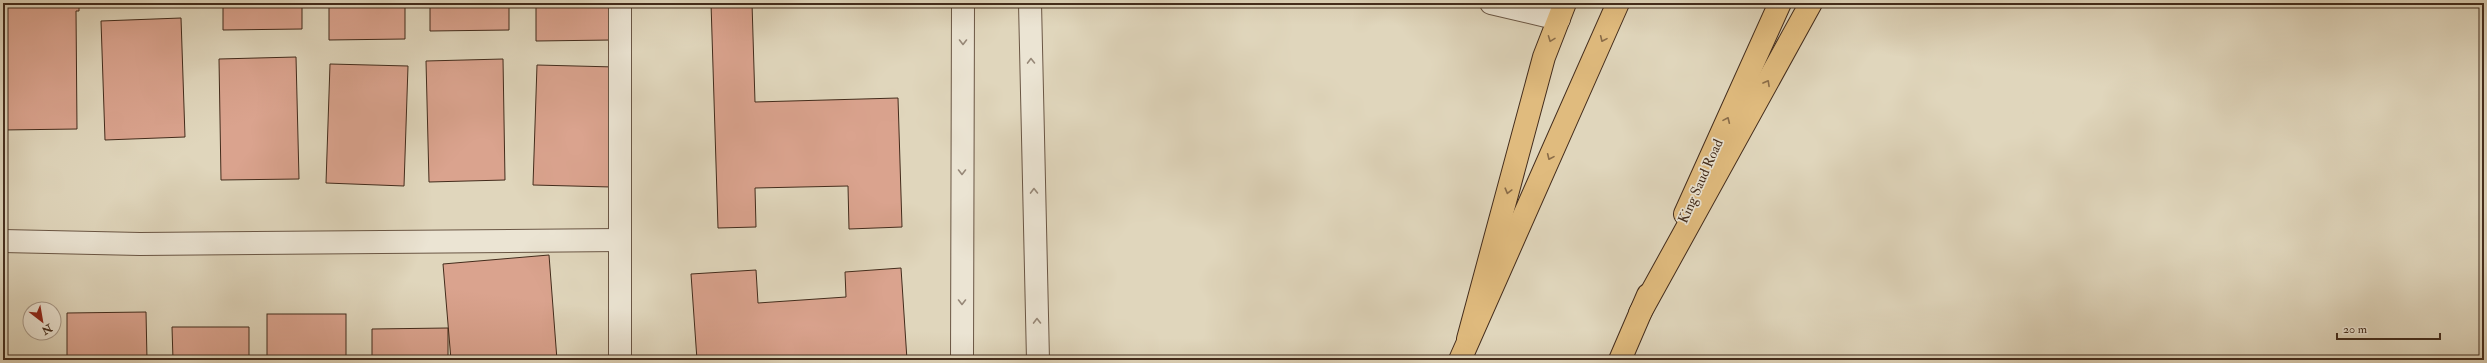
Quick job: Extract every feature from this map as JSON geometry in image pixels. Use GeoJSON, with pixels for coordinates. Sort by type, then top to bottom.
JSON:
{"type":"FeatureCollection","features":[{"type":"Feature","properties":{"kind":"main road"},"geometry":{"type":"LineString","coordinates":[[1460,360],[1618,3]]}},
{"type":"Feature","properties":{"kind":"main road","name":"King Saud Road"},"geometry":{"type":"LineString","coordinates":[[1620,360],[1780,3]]}},
{"type":"Feature","properties":{"kind":"main road"},"geometry":{"type":"LineString","coordinates":[[1640,313],[1811,3]]}},
{"type":"Feature","properties":{"kind":"main road"},"geometry":{"type":"LineString","coordinates":[[1468,339],[1544,57],[1562,11]]}},
{"type":"Feature","properties":{"kind":"street"},"geometry":{"type":"LineString","coordinates":[[620,3],[620,360]]}},
{"type":"Feature","properties":{"kind":"street"},"geometry":{"type":"LineString","coordinates":[[962,360],[963,3]]}},
{"type":"Feature","properties":{"kind":"street"},"geometry":{"type":"LineString","coordinates":[[1030,3],[1038,360]]}},
{"type":"Feature","properties":{"kind":"street"},"geometry":{"type":"LineString","coordinates":[[1491,3],[1562,11]]}},
{"type":"Feature","properties":{"kind":"street"},"geometry":{"type":"LineString","coordinates":[[3,241],[140,244],[620,240]]}},
{"type":"Feature","properties":{"kind":"building"},"geometry":{"type":"Polygon","coordinates":[[[3,3],[79,3],[79,11],[76,11],[77,129],[3,130],[3,3]]]}},
{"type":"Feature","properties":{"kind":"building"},"geometry":{"type":"Polygon","coordinates":[[[223,3],[302,3],[302,29],[223,30],[223,3]]]}},
{"type":"Feature","properties":{"kind":"building"},"geometry":{"type":"Polygon","coordinates":[[[329,3],[405,3],[405,39],[329,40],[329,3]]]}},
{"type":"Feature","properties":{"kind":"building"},"geometry":{"type":"Polygon","coordinates":[[[430,3],[509,3],[509,30],[430,31],[430,3]]]}},
{"type":"Feature","properties":{"kind":"building"},"geometry":{"type":"Polygon","coordinates":[[[536,3],[612,3],[612,40],[536,41],[536,3]]]}},
{"type":"Feature","properties":{"kind":"building"},"geometry":{"type":"Polygon","coordinates":[[[711,3],[752,3],[755,102],[898,98],[902,227],[849,229],[848,186],[755,188],[756,227],[718,228],[711,3]]]}},
{"type":"Feature","properties":{"kind":"building"},"geometry":{"type":"Polygon","coordinates":[[[181,18],[185,137],[105,140],[101,21],[181,18]]]}},
{"type":"Feature","properties":{"kind":"building"},"geometry":{"type":"Polygon","coordinates":[[[296,57],[299,179],[221,180],[219,59],[296,57]]]}},
{"type":"Feature","properties":{"kind":"building"},"geometry":{"type":"Polygon","coordinates":[[[503,59],[505,180],[429,182],[426,61],[503,59]]]}},
{"type":"Feature","properties":{"kind":"building"},"geometry":{"type":"Polygon","coordinates":[[[330,64],[408,66],[404,186],[326,183],[330,64]]]}},
{"type":"Feature","properties":{"kind":"building"},"geometry":{"type":"Polygon","coordinates":[[[537,65],[615,67],[611,187],[533,185],[537,65]]]}},
{"type":"Feature","properties":{"kind":"building"},"geometry":{"type":"Polygon","coordinates":[[[549,255],[557,360],[451,360],[443,264],[549,255]]]}},
{"type":"Feature","properties":{"kind":"building"},"geometry":{"type":"Polygon","coordinates":[[[901,268],[907,360],[697,360],[691,274],[756,270],[758,303],[846,297],[845,272],[901,268]]]}},
{"type":"Feature","properties":{"kind":"building"},"geometry":{"type":"Polygon","coordinates":[[[146,312],[147,360],[67,360],[67,313],[146,312]]]}},
{"type":"Feature","properties":{"kind":"building"},"geometry":{"type":"Polygon","coordinates":[[[267,314],[346,314],[346,360],[267,360],[267,314]]]}},
{"type":"Feature","properties":{"kind":"building"},"geometry":{"type":"Polygon","coordinates":[[[172,327],[249,327],[249,360],[173,360],[172,327]]]}},
{"type":"Feature","properties":{"kind":"building"},"geometry":{"type":"Polygon","coordinates":[[[448,328],[448,360],[372,360],[372,329],[448,328]]]}}]}
